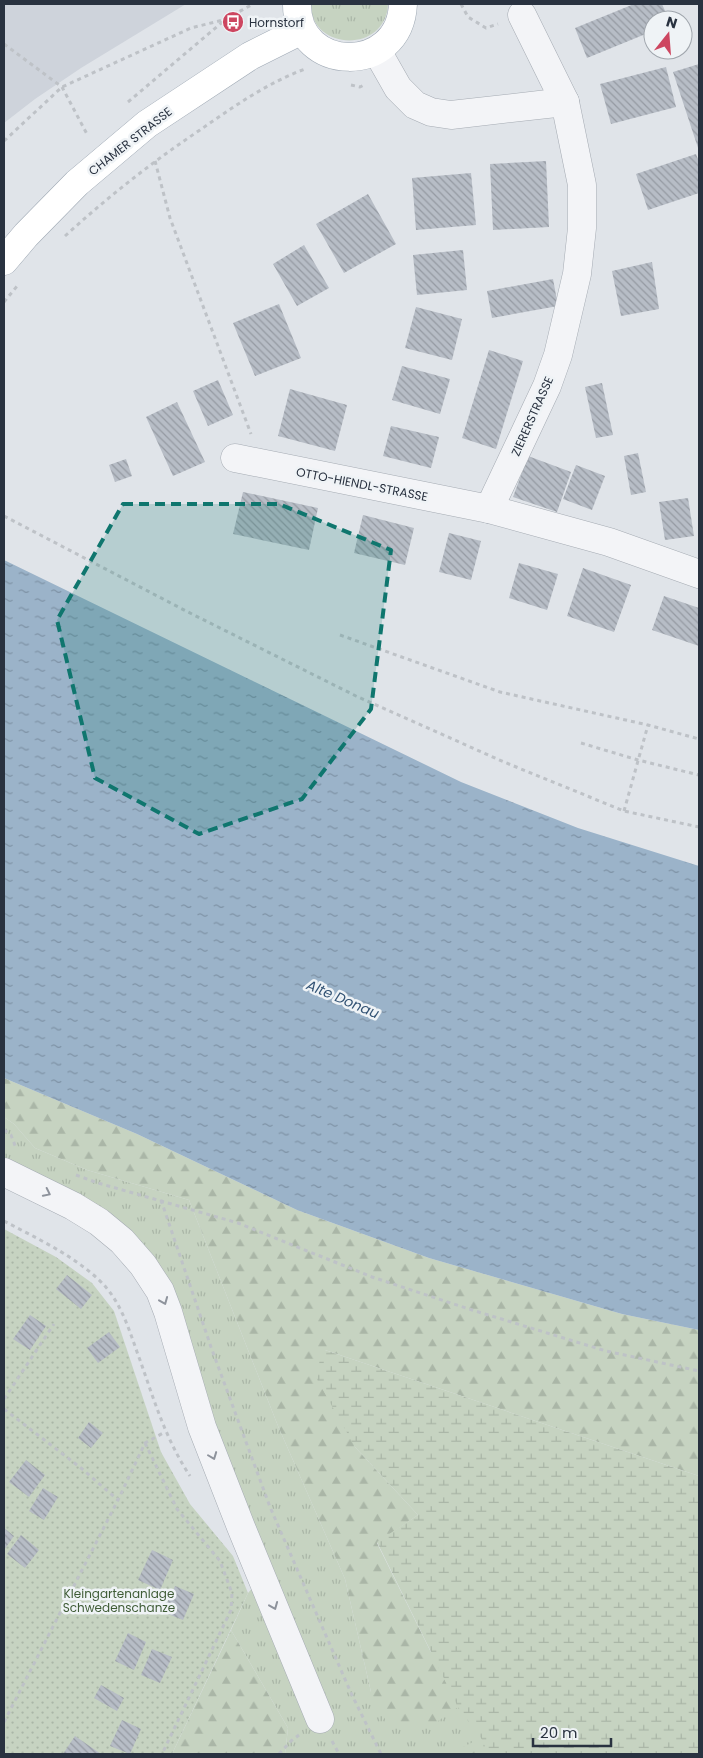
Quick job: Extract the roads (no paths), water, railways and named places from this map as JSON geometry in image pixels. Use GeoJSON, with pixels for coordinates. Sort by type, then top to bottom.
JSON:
{"type":"FeatureCollection","features":[{"type":"Feature","properties":{"kind":"main road"},"geometry":{"type":"LineString","coordinates":[[296,4],[296,13],[302,30],[313,44],[327,53],[343,58],[360,57],[383,62],[389,42],[398,29],[403,14],[403,4]]}},
{"type":"Feature","properties":{"kind":"main road","name":"CHAMER STRASSE"},"geometry":{"type":"LineString","coordinates":[[13,271],[26,235],[77,183],[147,124],[250,56],[302,30]]}},
{"type":"Feature","properties":{"kind":"street","name":"ZIERERSTRASSE"},"geometry":{"type":"LineString","coordinates":[[489,509],[547,386],[558,355],[577,274],[582,228],[582,185],[564,102],[522,15]]}},
{"type":"Feature","properties":{"kind":"street"},"geometry":{"type":"LineString","coordinates":[[383,62],[398,88],[415,105],[431,112],[451,115],[564,102]]}},
{"type":"Feature","properties":{"kind":"street","name":"OTTO-HIENDL-STRASSE"},"geometry":{"type":"LineString","coordinates":[[235,458],[489,509]]}},
{"type":"Feature","properties":{"kind":"street"},"geometry":{"type":"LineString","coordinates":[[489,509],[608,542],[699,574]]}},
{"type":"Feature","properties":{"kind":"street"},"geometry":{"type":"LineString","coordinates":[[11,1163],[98,1222],[122,1241],[143,1265],[160,1291],[202,1427],[320,1719]]}},
{"type":"Feature","properties":{"kind":"water","name":"Alte Donau"},"geometry":{"type":"Polygon","coordinates":[[[4,560],[461,782],[578,828],[699,866],[699,1330],[622,1314],[429,1258],[297,1210],[137,1134],[4,1078],[4,560]]]}},
{"type":"Feature","properties":{"kind":"place","name":"Hornstorf"},"geometry":{"type":"Point","coordinates":[233,22]}},
{"type":"Feature","properties":{"kind":"park label","name":"Kleingartenanlage Schwedenschanze"},"geometry":{"type":"Point","coordinates":[119,1600]}}]}
